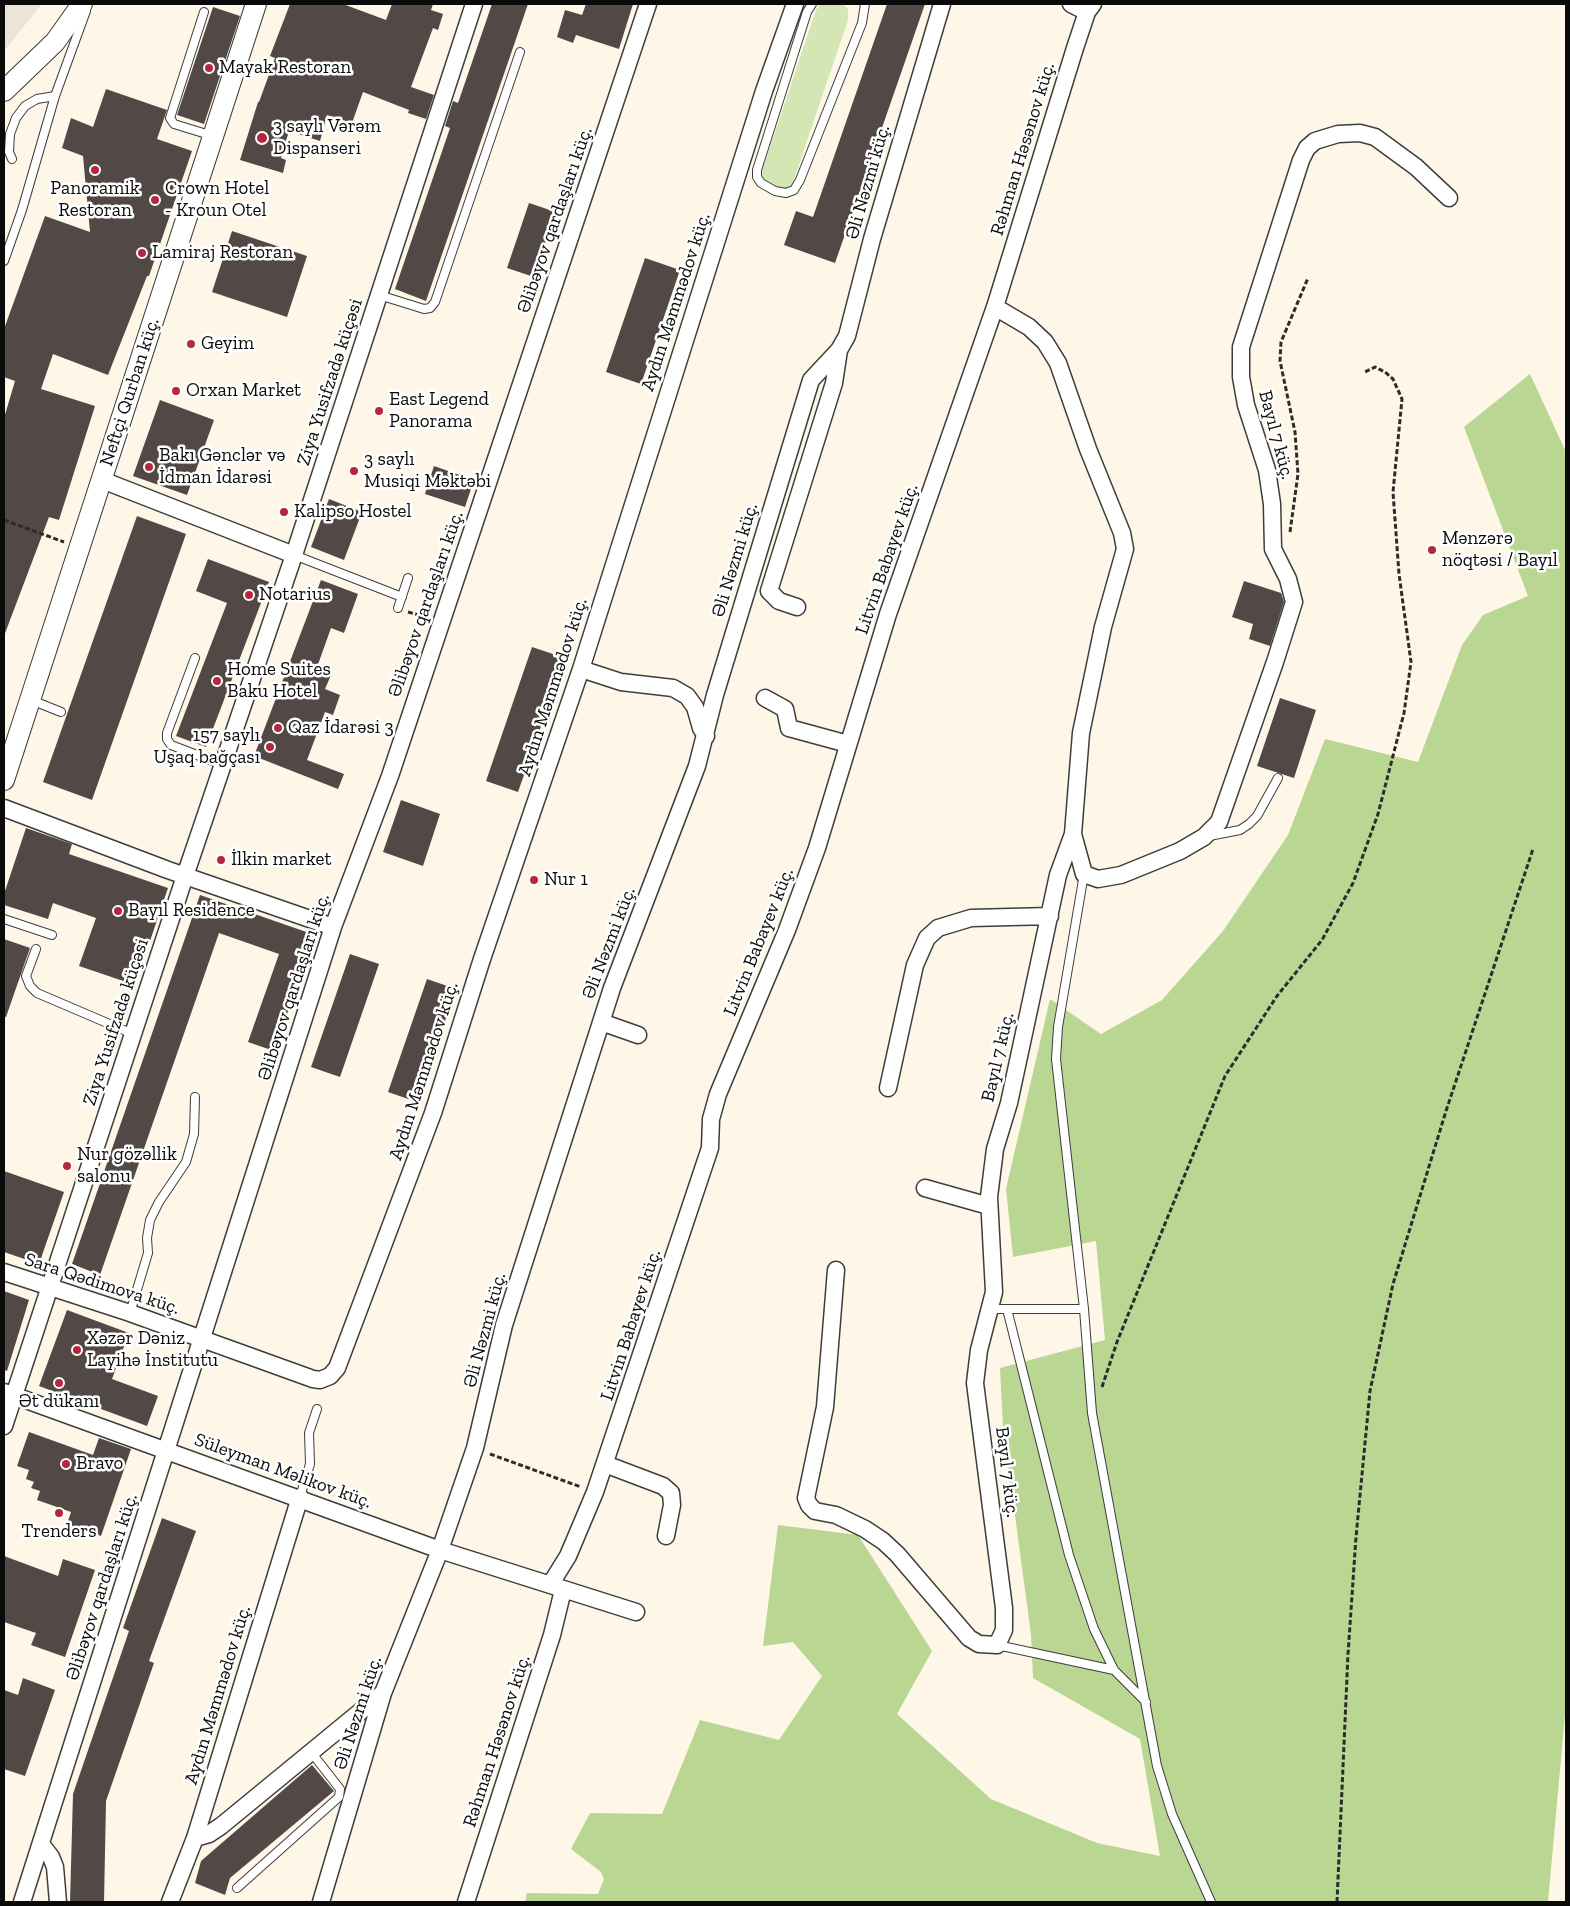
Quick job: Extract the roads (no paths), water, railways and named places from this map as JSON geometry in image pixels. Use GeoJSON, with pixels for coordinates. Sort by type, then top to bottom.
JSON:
{"type":"FeatureCollection","features":[{"type":"Feature","properties":{"kind":"street"},"geometry":{"type":"LineString","coordinates":[[4,91],[45,51],[68,25],[82,4]]}},
{"type":"Feature","properties":{"kind":"street","name":"Neftçi Qurban küç."},"geometry":{"type":"LineString","coordinates":[[4,780],[256,4]]}},
{"type":"Feature","properties":{"kind":"street","name":"Ziya Yusifzadə küçəsi"},"geometry":{"type":"LineString","coordinates":[[4,1426],[9,1393],[50,1287],[185,876],[294,555],[474,4]]}},
{"type":"Feature","properties":{"kind":"street","name":"Əlibəyov qardaşları küç."},"geometry":{"type":"LineString","coordinates":[[22,1902],[333,927],[390,776],[648,4]]}},
{"type":"Feature","properties":{"kind":"street","name":"Aydın Məmmədov küç."},"geometry":{"type":"LineString","coordinates":[[330,1376],[340,1360],[425,1137],[482,959],[582,669],[764,91],[795,4]]}},
{"type":"Feature","properties":{"kind":"street","name":"Əli Nəzmi küç."},"geometry":{"type":"LineString","coordinates":[[321,1902],[383,1694],[440,1550],[475,1448],[504,1325],[612,988],[691,786],[718,686],[811,380],[839,350],[846,336],[872,239],[942,4]]}},
{"type":"Feature","properties":{"kind":"street"},"geometry":{"type":"LineString","coordinates":[[1071,4],[1090,8]]}},
{"type":"Feature","properties":{"kind":"street","name":"Rəhman Həsənov küç."},"geometry":{"type":"LineString","coordinates":[[995,307],[1090,8]]}},
{"type":"Feature","properties":{"kind":"street","name":"Bayıl 7 küç."},"geometry":{"type":"LineString","coordinates":[[1073,834],[1084,874],[1098,879],[1120,874],[1180,851],[1204,837],[1219,822],[1226,805],[1294,602],[1288,579],[1274,549],[1272,504],[1267,470],[1246,405],[1241,378],[1241,346],[1301,160],[1307,148],[1315,141],[1338,134],[1360,133],[1388,145],[1416,167],[1449,198]]}},
{"type":"Feature","properties":{"kind":"street","name":"Litvin Babayev küç."},"geometry":{"type":"LineString","coordinates":[[556,1588],[605,1464],[710,1148],[711,1119],[718,1094],[787,930],[817,848],[888,614],[995,307]]}},
{"type":"Feature","properties":{"kind":"street","name":"Bayıl 7 küç."},"geometry":{"type":"LineString","coordinates":[[995,307],[1029,327],[1045,342],[1058,363],[1088,449],[1122,533],[1125,549],[1103,627],[1081,733],[1073,834],[1058,876],[1009,1104],[995,1149],[989,1206],[994,1292],[999,1309],[979,1350],[975,1383],[1004,1608],[1004,1630],[997,1645]]}},
{"type":"Feature","properties":{"kind":"street"},"geometry":{"type":"LineString","coordinates":[[797,608],[779,601],[769,591],[834,383],[839,350]]}},
{"type":"Feature","properties":{"kind":"street"},"geometry":{"type":"LineString","coordinates":[[102,480],[294,555]]}},
{"type":"Feature","properties":{"kind":"street"},"geometry":{"type":"LineString","coordinates":[[582,669],[622,682],[673,688],[687,696],[695,707],[701,728],[706,736]]}},
{"type":"Feature","properties":{"kind":"street"},"geometry":{"type":"LineString","coordinates":[[765,698],[785,709],[789,728],[848,744]]}},
{"type":"Feature","properties":{"kind":"street"},"geometry":{"type":"LineString","coordinates":[[4,808],[185,876],[333,927]]}},
{"type":"Feature","properties":{"kind":"street"},"geometry":{"type":"LineString","coordinates":[[888,1088],[915,965],[927,938],[938,928],[971,918],[1050,916]]}},
{"type":"Feature","properties":{"kind":"street"},"geometry":{"type":"LineString","coordinates":[[601,1022],[638,1035]]}},
{"type":"Feature","properties":{"kind":"street"},"geometry":{"type":"LineString","coordinates":[[925,1188],[989,1206]]}},
{"type":"Feature","properties":{"kind":"street"},"geometry":{"type":"LineString","coordinates":[[836,1270],[825,1407],[806,1498],[809,1505],[815,1511],[836,1515],[858,1525],[883,1541],[897,1554],[969,1638],[979,1644],[997,1645]]}},
{"type":"Feature","properties":{"kind":"street","name":"Sara Qədimova küç."},"geometry":{"type":"LineString","coordinates":[[4,1272],[130,1313],[313,1379],[320,1380],[330,1376]]}},
{"type":"Feature","properties":{"kind":"street","name":"Süleyman Məlikov küç."},"geometry":{"type":"LineString","coordinates":[[9,1393],[440,1550],[636,1612]]}},
{"type":"Feature","properties":{"kind":"street"},"geometry":{"type":"LineString","coordinates":[[605,1464],[663,1486],[671,1493],[672,1505],[666,1536]]}},
{"type":"Feature","properties":{"kind":"street","name":"Aydın Məmmədov küç."},"geometry":{"type":"LineString","coordinates":[[170,1902],[195,1838],[300,1498]]}},
{"type":"Feature","properties":{"kind":"street","name":"Rəhman Həsənov küç."},"geometry":{"type":"LineString","coordinates":[[466,1902],[546,1654],[556,1588]]}},
{"type":"Feature","properties":{"kind":"street"},"geometry":{"type":"LineString","coordinates":[[195,1838],[209,1834],[221,1826],[383,1694]]}},
{"type":"Feature","properties":{"kind":"street"},"geometry":{"type":"LineString","coordinates":[[41,1844],[51,1857],[55,1867],[58,1902]]}},
{"type":"Feature","properties":{"kind":"lane"},"geometry":{"type":"LineString","coordinates":[[4,261],[22,210],[55,96],[88,4]]}},
{"type":"Feature","properties":{"kind":"lane"},"geometry":{"type":"LineString","coordinates":[[812,4],[757,170],[757,177],[768,188],[786,193],[794,190],[800,180],[862,23],[865,4]]}},
{"type":"Feature","properties":{"kind":"lane"},"geometry":{"type":"LineString","coordinates":[[204,12],[170,118],[174,124],[213,136]]}},
{"type":"Feature","properties":{"kind":"lane"},"geometry":{"type":"LineString","coordinates":[[45,51],[56,45],[62,46],[68,53],[68,63]]}},
{"type":"Feature","properties":{"kind":"lane"},"geometry":{"type":"LineString","coordinates":[[379,295],[424,310],[430,308],[434,302],[520,52]]}},
{"type":"Feature","properties":{"kind":"lane"},"geometry":{"type":"LineString","coordinates":[[764,91],[781,96]]}},
{"type":"Feature","properties":{"kind":"lane"},"geometry":{"type":"LineString","coordinates":[[12,159],[9,152],[10,134],[16,118],[25,106],[37,99],[55,96]]}},
{"type":"Feature","properties":{"kind":"lane"},"geometry":{"type":"LineString","coordinates":[[294,555],[402,597]]}},
{"type":"Feature","properties":{"kind":"lane"},"geometry":{"type":"LineString","coordinates":[[398,608],[408,578]]}},
{"type":"Feature","properties":{"kind":"lane"},"geometry":{"type":"LineString","coordinates":[[195,658],[167,733],[167,739],[171,746],[223,766]]}},
{"type":"Feature","properties":{"kind":"lane"},"geometry":{"type":"LineString","coordinates":[[29,699],[61,712]]}},
{"type":"Feature","properties":{"kind":"lane"},"geometry":{"type":"LineString","coordinates":[[1204,837],[1240,830],[1249,824],[1257,816],[1278,778]]}},
{"type":"Feature","properties":{"kind":"lane"},"geometry":{"type":"LineString","coordinates":[[1084,874],[1058,1027],[1056,1059],[1084,1309],[1092,1413],[1115,1550],[1157,1766],[1172,1814],[1211,1902]]}},
{"type":"Feature","properties":{"kind":"lane"},"geometry":{"type":"LineString","coordinates":[[4,919],[52,936]]}},
{"type":"Feature","properties":{"kind":"lane"},"geometry":{"type":"LineString","coordinates":[[36,949],[26,976],[30,986],[37,993],[133,1034]]}},
{"type":"Feature","properties":{"kind":"lane"},"geometry":{"type":"LineString","coordinates":[[130,1313],[148,1253],[150,1220],[159,1202],[186,1162],[194,1134],[195,1097]]}},
{"type":"Feature","properties":{"kind":"lane"},"geometry":{"type":"LineString","coordinates":[[1084,1309],[999,1309],[1069,1555],[1094,1629],[1114,1670],[1146,1702]]}},
{"type":"Feature","properties":{"kind":"lane"},"geometry":{"type":"LineString","coordinates":[[300,1498],[310,1464],[309,1433],[317,1409]]}},
{"type":"Feature","properties":{"kind":"lane"},"geometry":{"type":"LineString","coordinates":[[997,1645],[1114,1670]]}},
{"type":"Feature","properties":{"kind":"lane"},"geometry":{"type":"LineString","coordinates":[[237,1888],[339,1797],[340,1789],[311,1752]]}},
{"type":"Feature","properties":{"kind":"place","name":"Mayak Restoran"},"geometry":{"type":"Point","coordinates":[209,68]}},
{"type":"Feature","properties":{"kind":"place","name":"3 saylı Vərəm Dispanseri"},"geometry":{"type":"Point","coordinates":[262,138]}},
{"type":"Feature","properties":{"kind":"place","name":"Panoramik Restoran"},"geometry":{"type":"Point","coordinates":[95,170]}},
{"type":"Feature","properties":{"kind":"place","name":"Crown Hotel - Kroun Otel"},"geometry":{"type":"Point","coordinates":[155,200]}},
{"type":"Feature","properties":{"kind":"place","name":"Lamiraj Restoran"},"geometry":{"type":"Point","coordinates":[142,253]}},
{"type":"Feature","properties":{"kind":"place","name":"Geyim"},"geometry":{"type":"Point","coordinates":[191,344]}},
{"type":"Feature","properties":{"kind":"place","name":"Orxan Market"},"geometry":{"type":"Point","coordinates":[176,391]}},
{"type":"Feature","properties":{"kind":"place","name":"East Legend Panorama"},"geometry":{"type":"Point","coordinates":[379,411]}},
{"type":"Feature","properties":{"kind":"place","name":"Bakı Gənclər və İdman İdarəsi"},"geometry":{"type":"Point","coordinates":[149,467]}},
{"type":"Feature","properties":{"kind":"place","name":"3 saylı Musiqi Məktəbi"},"geometry":{"type":"Point","coordinates":[354,471]}},
{"type":"Feature","properties":{"kind":"place","name":"Kalipso Hostel"},"geometry":{"type":"Point","coordinates":[284,512]}},
{"type":"Feature","properties":{"kind":"place","name":"Mənzərə nöqtəsi / Bayıl"},"geometry":{"type":"Point","coordinates":[1432,550]}},
{"type":"Feature","properties":{"kind":"place","name":"Notarius"},"geometry":{"type":"Point","coordinates":[249,595]}},
{"type":"Feature","properties":{"kind":"place","name":"Home Suites Baku Hotel"},"geometry":{"type":"Point","coordinates":[217,681]}},
{"type":"Feature","properties":{"kind":"place","name":"Qaz İdarəsi 3"},"geometry":{"type":"Point","coordinates":[278,728]}},
{"type":"Feature","properties":{"kind":"place","name":"157 saylı Uşaq bağçası"},"geometry":{"type":"Point","coordinates":[270,747]}},
{"type":"Feature","properties":{"kind":"place","name":"İlkin market"},"geometry":{"type":"Point","coordinates":[221,860]}},
{"type":"Feature","properties":{"kind":"place","name":"Nur 1"},"geometry":{"type":"Point","coordinates":[534,880]}},
{"type":"Feature","properties":{"kind":"place","name":"Bayıl Residence"},"geometry":{"type":"Point","coordinates":[118,911]}},
{"type":"Feature","properties":{"kind":"place","name":"Nur gözəllik salonu"},"geometry":{"type":"Point","coordinates":[67,1166]}},
{"type":"Feature","properties":{"kind":"place","name":"Xəzər Dəniz Layihə İnstitutu"},"geometry":{"type":"Point","coordinates":[77,1350]}},
{"type":"Feature","properties":{"kind":"place","name":"Ət dükanı"},"geometry":{"type":"Point","coordinates":[59,1383]}},
{"type":"Feature","properties":{"kind":"place","name":"Bravo"},"geometry":{"type":"Point","coordinates":[66,1464]}},
{"type":"Feature","properties":{"kind":"place","name":"Trenders"},"geometry":{"type":"Point","coordinates":[59,1513]}}]}
